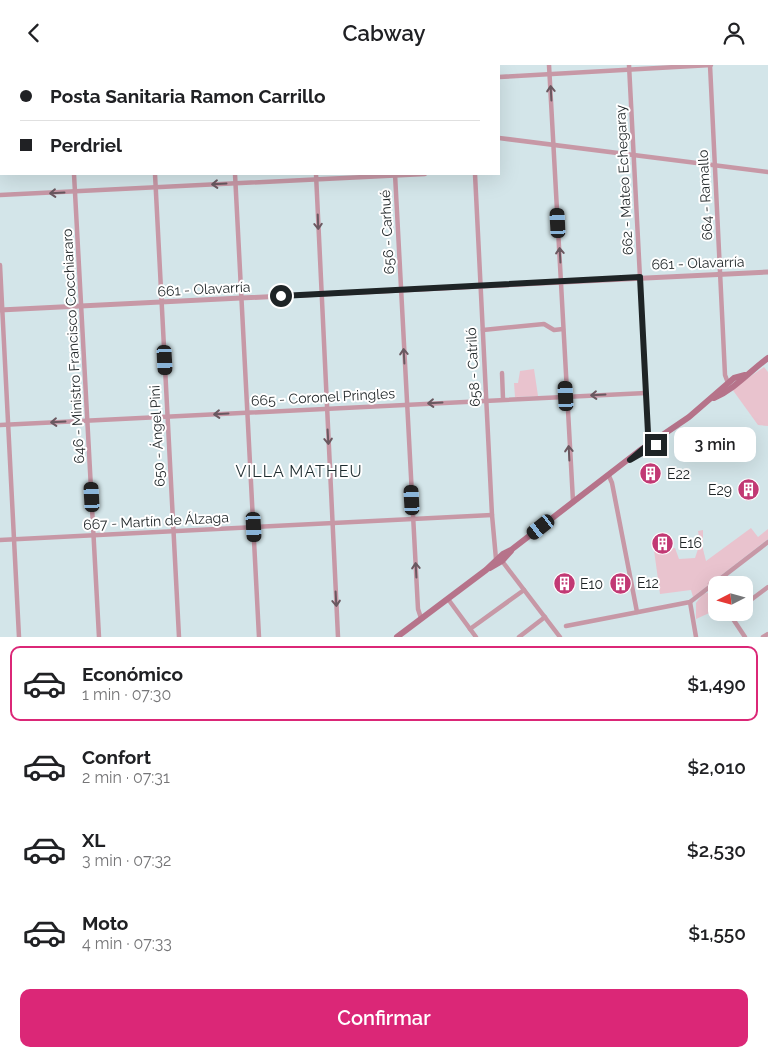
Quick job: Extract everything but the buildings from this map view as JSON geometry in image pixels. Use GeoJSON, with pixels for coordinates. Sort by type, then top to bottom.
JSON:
{"type":"FeatureCollection","features":[{"type":"Feature","properties":{"kind":"main road"},"geometry":{"type":"LineString","coordinates":[[556,516],[568,509],[651,442],[711,399],[728,383],[745,375],[767,360]]}},
{"type":"Feature","properties":{"kind":"main road"},"geometry":{"type":"LineString","coordinates":[[711,399],[739,383],[745,375]]}},
{"type":"Feature","properties":{"kind":"main road"},"geometry":{"type":"LineString","coordinates":[[630,460],[656,445],[666,433]]}},
{"type":"Feature","properties":{"kind":"main road"},"geometry":{"type":"LineString","coordinates":[[396,637],[486,570],[573,501],[593,488]]}},
{"type":"Feature","properties":{"kind":"street"},"geometry":{"type":"LineString","coordinates":[[549,65],[573,501]]}},
{"type":"Feature","properties":{"kind":"street"},"geometry":{"type":"LineString","coordinates":[[500,77],[629,67],[710,65]]}},
{"type":"Feature","properties":{"kind":"street","name":"664 - Ramallo"},"geometry":{"type":"LineString","coordinates":[[710,65],[725,375],[728,383]]}},
{"type":"Feature","properties":{"kind":"street","name":"662 - Mateo Echegaray"},"geometry":{"type":"LineString","coordinates":[[629,67],[648,433],[651,442]]}},
{"type":"Feature","properties":{"kind":"street"},"geometry":{"type":"LineString","coordinates":[[500,137],[768,172]]}},
{"type":"Feature","properties":{"kind":"street","name":"646 - Ministro Francisco Cocchiararo"},"geometry":{"type":"LineString","coordinates":[[74,175],[99,637]]}},
{"type":"Feature","properties":{"kind":"street","name":"650 - Ángel Pini"},"geometry":{"type":"LineString","coordinates":[[155,175],[179,637]]}},
{"type":"Feature","properties":{"kind":"street"},"geometry":{"type":"LineString","coordinates":[[235,175],[259,637]]}},
{"type":"Feature","properties":{"kind":"street"},"geometry":{"type":"LineString","coordinates":[[0,195],[156,188],[316,176],[395,175]]}},
{"type":"Feature","properties":{"kind":"street","name":"656 - Carhué"},"geometry":{"type":"LineString","coordinates":[[395,175],[418,609],[421,618]]}},
{"type":"Feature","properties":{"kind":"street","name":"658 - Catriló"},"geometry":{"type":"LineString","coordinates":[[475,175],[492,515],[499,560]]}},
{"type":"Feature","properties":{"kind":"street"},"geometry":{"type":"LineString","coordinates":[[316,176],[338,637],[332,637]]}},
{"type":"Feature","properties":{"kind":"street"},"geometry":{"type":"LineString","coordinates":[[0,265],[19,637]]}},
{"type":"Feature","properties":{"kind":"street","name":"661 - Olavarría"},"geometry":{"type":"LineString","coordinates":[[1,310],[768,272]]}},
{"type":"Feature","properties":{"kind":"street"},"geometry":{"type":"LineString","coordinates":[[483,330],[544,324],[554,330],[563,329]]}},
{"type":"Feature","properties":{"kind":"street"},"geometry":{"type":"LineString","coordinates":[[502,373],[503,399]]}},
{"type":"Feature","properties":{"kind":"street","name":"665 - Coronel Pringles"},"geometry":{"type":"LineString","coordinates":[[0,425],[646,393]]}},
{"type":"Feature","properties":{"kind":"street"},"geometry":{"type":"LineString","coordinates":[[609,476],[612,483],[637,612]]}},
{"type":"Feature","properties":{"kind":"street","name":"667 - Martín de Álzaga"},"geometry":{"type":"LineString","coordinates":[[0,540],[492,515]]}},
{"type":"Feature","properties":{"kind":"street"},"geometry":{"type":"LineString","coordinates":[[721,576],[768,542]]}},
{"type":"Feature","properties":{"kind":"street"},"geometry":{"type":"LineString","coordinates":[[499,560],[560,637]]}},
{"type":"Feature","properties":{"kind":"street"},"geometry":{"type":"LineString","coordinates":[[566,626],[690,602],[708,586]]}},
{"type":"Feature","properties":{"kind":"street"},"geometry":{"type":"LineString","coordinates":[[753,598],[768,587]]}},
{"type":"Feature","properties":{"kind":"street"},"geometry":{"type":"LineString","coordinates":[[470,629],[524,590]]}},
{"type":"Feature","properties":{"kind":"street"},"geometry":{"type":"LineString","coordinates":[[448,599],[476,637]]}},
{"type":"Feature","properties":{"kind":"street"},"geometry":{"type":"LineString","coordinates":[[690,602],[696,637]]}},
{"type":"Feature","properties":{"kind":"street"},"geometry":{"type":"LineString","coordinates":[[519,637],[545,617]]}},
{"type":"Feature","properties":{"kind":"street"},"geometry":{"type":"LineString","coordinates":[[736,621],[745,637]]}},
{"type":"Feature","properties":{"kind":"street"},"geometry":{"type":"LineString","coordinates":[[763,637],[768,634]]}},
{"type":"Feature","properties":{"kind":"shaded area"},"geometry":{"type":"Polygon","coordinates":[[[764,367],[768,372],[768,426],[758,425],[732,389],[764,367]]]}},
{"type":"Feature","properties":{"kind":"shaded area"},"geometry":{"type":"Polygon","coordinates":[[[534,369],[538,396],[515,397],[514,383],[518,383],[520,371],[534,369]]]}},
{"type":"Feature","properties":{"kind":"shaded area"},"geometry":{"type":"Polygon","coordinates":[[[751,528],[758,537],[768,529],[768,539],[720,576],[708,576],[708,585],[693,597],[691,590],[660,594],[654,550],[675,548],[679,559],[695,558],[700,543],[698,531],[703,530],[703,549],[706,561],[751,528]]]}},
{"type":"Feature","properties":{"kind":"shaded area"},"geometry":{"type":"Polygon","coordinates":[[[708,593],[708,614],[696,619],[696,603],[703,594],[708,593]]]}},
{"type":"Feature","properties":{"kind":"place","name":"E22"},"geometry":{"type":"Point","coordinates":[651,474]}},
{"type":"Feature","properties":{"kind":"place","name":"E29"},"geometry":{"type":"Point","coordinates":[748,490]}},
{"type":"Feature","properties":{"kind":"place","name":"E16"},"geometry":{"type":"Point","coordinates":[663,543]}},
{"type":"Feature","properties":{"kind":"place","name":"E12"},"geometry":{"type":"Point","coordinates":[621,583]}},
{"type":"Feature","properties":{"kind":"place","name":"E10"},"geometry":{"type":"Point","coordinates":[564,584]}},
{"type":"Feature","properties":{"kind":"district","name":"VILLA MATHEU"},"geometry":{"type":"Point","coordinates":[299,471]}},
{"type":"Feature","properties":{"kind":"route"},"geometry":{"type":"LineString","coordinates":[[281,296],[640,277],[648,433],[651,442],[630,460],[656,445]]}}]}
